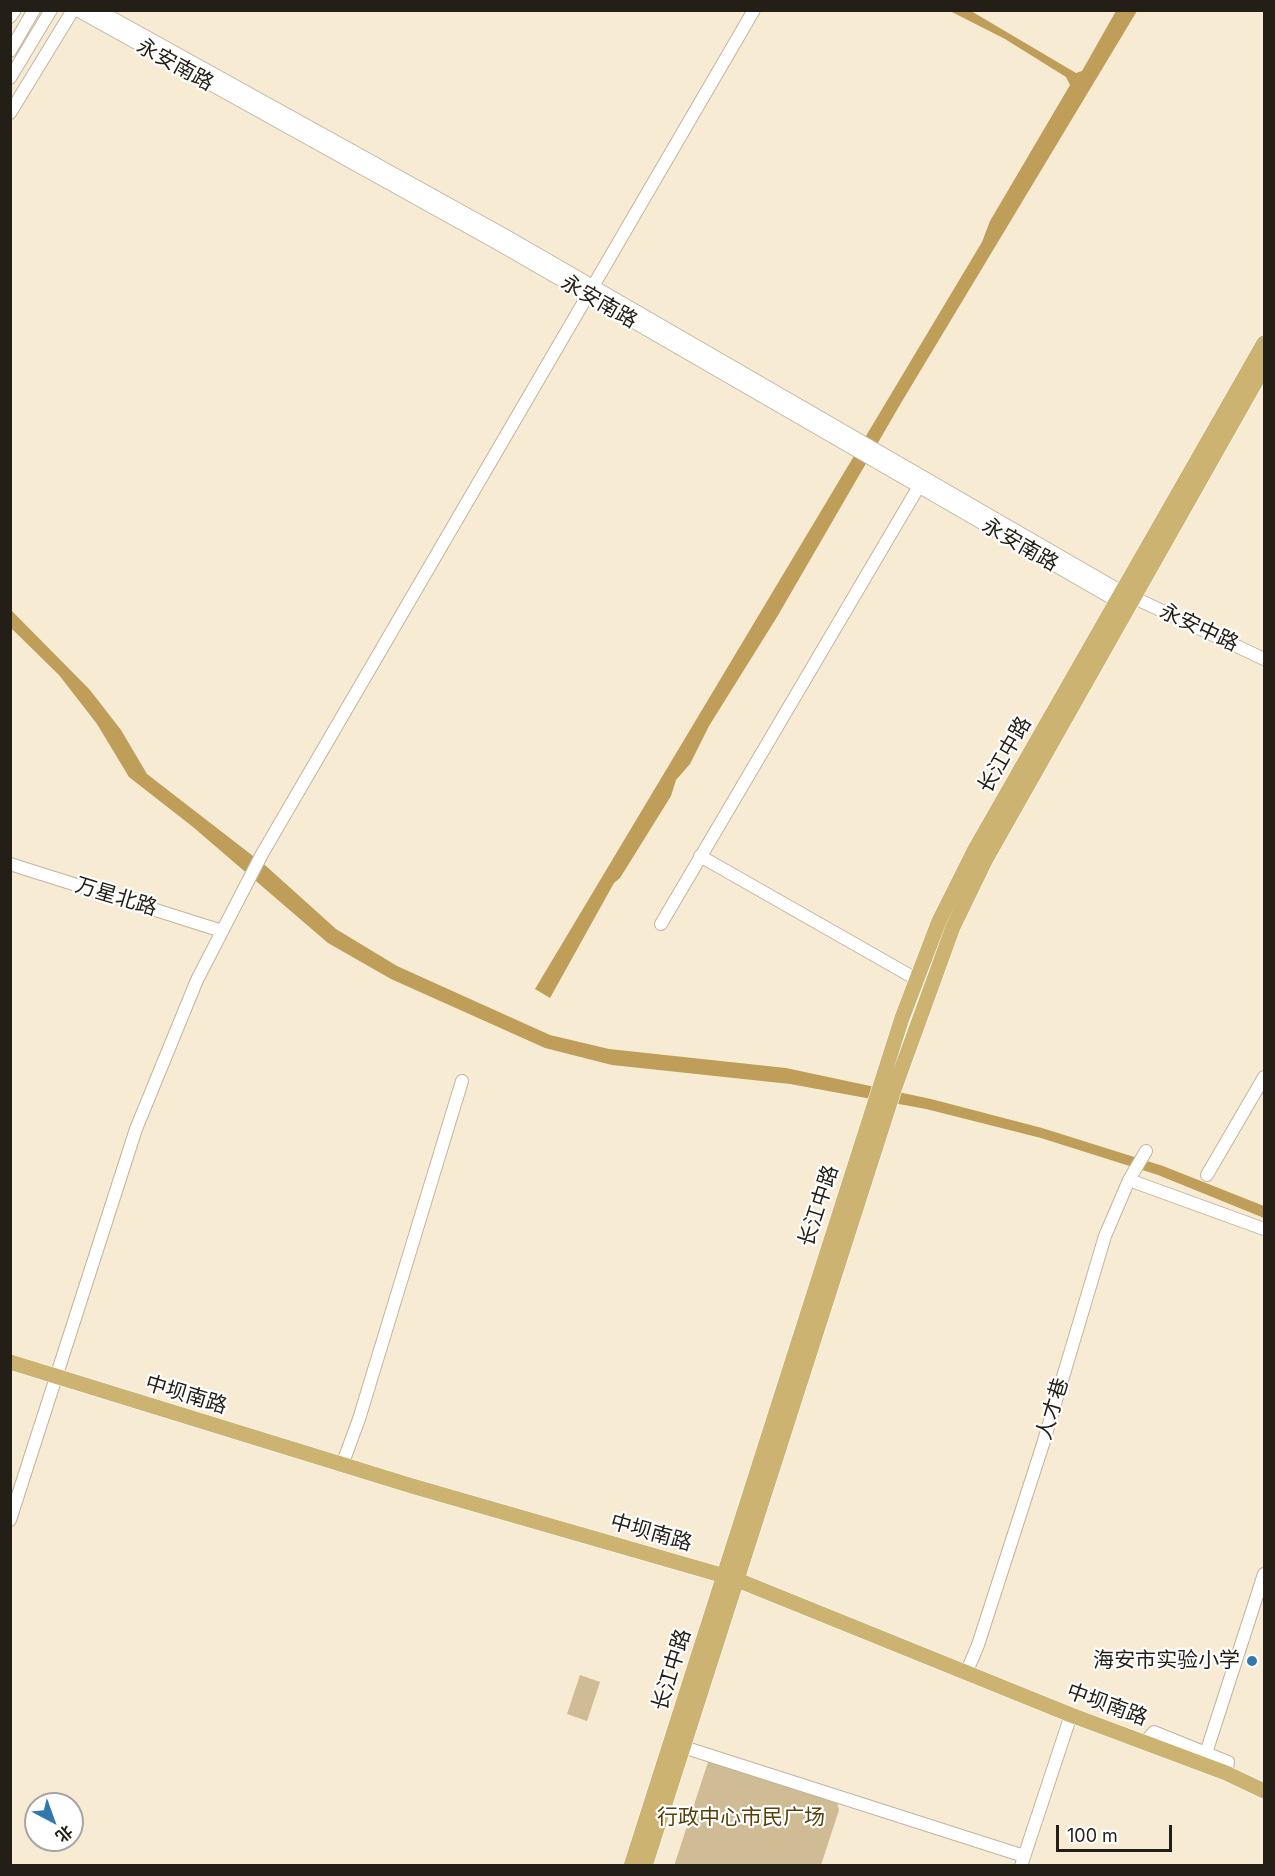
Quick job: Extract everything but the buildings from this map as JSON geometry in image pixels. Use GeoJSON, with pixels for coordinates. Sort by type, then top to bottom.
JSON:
{"type":"FeatureCollection","features":[{"type":"Feature","properties":{"kind":"main road"},"geometry":{"type":"LineString","coordinates":[[1124,597],[1264,344]]}},
{"type":"Feature","properties":{"kind":"main road"},"geometry":{"type":"LineString","coordinates":[[1124,597],[1264,367]]}},
{"type":"Feature","properties":{"kind":"main road","name":"长江中路"},"geometry":{"type":"LineString","coordinates":[[888,1087],[916,979],[939,921],[974,851],[1124,597]]}},
{"type":"Feature","properties":{"kind":"main road","name":"长江中路"},"geometry":{"type":"LineString","coordinates":[[645,1866],[677,1745],[888,1087],[953,927],[986,859],[1124,597]]}},
{"type":"Feature","properties":{"kind":"main road","name":"中坝南路"},"geometry":{"type":"LineString","coordinates":[[10,1352],[56,1372],[412,1486],[731,1573],[1071,1715],[1146,1741],[1227,1773],[1264,1791]]}},
{"type":"Feature","properties":{"kind":"main road","name":"中坝南路"},"geometry":{"type":"LineString","coordinates":[[10,1362],[56,1372],[731,1573],[1264,1781]]}},
{"type":"Feature","properties":{"kind":"main road","name":"长江中路"},"geometry":{"type":"LineString","coordinates":[[631,1866],[677,1745]]}},
{"type":"Feature","properties":{"kind":"street"},"geometry":{"type":"LineString","coordinates":[[10,17],[15,10]]}},
{"type":"Feature","properties":{"kind":"street"},"geometry":{"type":"LineString","coordinates":[[10,51],[34,10]]}},
{"type":"Feature","properties":{"kind":"street"},"geometry":{"type":"LineString","coordinates":[[10,78],[51,10]]}},
{"type":"Feature","properties":{"kind":"street"},"geometry":{"type":"LineString","coordinates":[[10,113],[75,10]]}},
{"type":"Feature","properties":{"kind":"street","name":"永安南路"},"geometry":{"type":"LineString","coordinates":[[75,10],[592,292]]}},
{"type":"Feature","properties":{"kind":"street","name":"永安南路"},"geometry":{"type":"LineString","coordinates":[[98,10],[1124,597]]}},
{"type":"Feature","properties":{"kind":"street"},"geometry":{"type":"LineString","coordinates":[[10,1520],[136,1129],[197,980],[261,857],[460,513],[592,292],[754,10]]}},
{"type":"Feature","properties":{"kind":"street"},"geometry":{"type":"LineString","coordinates":[[661,924],[921,481]]}},
{"type":"Feature","properties":{"kind":"street","name":"永安中路"},"geometry":{"type":"LineString","coordinates":[[1124,597],[1264,659]]}},
{"type":"Feature","properties":{"kind":"street"},"geometry":{"type":"LineString","coordinates":[[700,856],[916,979]]}},
{"type":"Feature","properties":{"kind":"street","name":"万星北路"},"geometry":{"type":"LineString","coordinates":[[10,864],[222,931]]}},
{"type":"Feature","properties":{"kind":"street"},"geometry":{"type":"LineString","coordinates":[[1207,1174],[1264,1077]]}},
{"type":"Feature","properties":{"kind":"street"},"geometry":{"type":"LineString","coordinates":[[345,1457],[359,1419],[462,1081]]}},
{"type":"Feature","properties":{"kind":"street","name":"人才巷"},"geometry":{"type":"LineString","coordinates":[[967,1671],[978,1645],[1043,1444],[1105,1236],[1131,1178],[1146,1153]]}},
{"type":"Feature","properties":{"kind":"street"},"geometry":{"type":"LineString","coordinates":[[1131,1178],[1264,1228]]}},
{"type":"Feature","properties":{"kind":"street"},"geometry":{"type":"LineString","coordinates":[[1206,1753],[1264,1574]]}},
{"type":"Feature","properties":{"kind":"street"},"geometry":{"type":"LineString","coordinates":[[677,1745],[1023,1861],[1071,1715]]}},
{"type":"Feature","properties":{"kind":"street"},"geometry":{"type":"LineString","coordinates":[[1146,1741],[1154,1732],[1227,1762],[1227,1773]]}},
{"type":"Feature","properties":{"kind":"green space"},"geometry":{"type":"Polygon","coordinates":[[[580,1675],[600,1682],[587,1721],[567,1714],[580,1675]]]}},
{"type":"Feature","properties":{"kind":"green space","name":"行政中心市民广场"},"geometry":{"type":"Polygon","coordinates":[[[715,1761],[837,1802],[839,1810],[821,1865],[674,1866],[708,1762],[715,1761]]]}},
{"type":"Feature","properties":{"kind":"shaded area"},"geometry":{"type":"Polygon","coordinates":[[[950,11],[971,11],[1076,73],[1082,71],[1116,11],[1137,11],[901,403],[777,617],[709,726],[690,764],[676,780],[671,796],[620,878],[614,883],[550,998],[535,989],[982,242],[990,221],[1070,85],[1066,77],[1005,39],[950,11]]]}},
{"type":"Feature","properties":{"kind":"shaded area"},"geometry":{"type":"Polygon","coordinates":[[[10,609],[90,690],[121,730],[147,774],[266,866],[336,929],[397,966],[550,1035],[609,1049],[786,1068],[931,1099],[1042,1128],[1163,1166],[1264,1206],[1264,1218],[1158,1175],[1041,1138],[926,1109],[790,1084],[612,1065],[545,1048],[391,979],[328,943],[193,827],[129,777],[97,724],[59,675],[11,628],[10,609]]]}},
{"type":"Feature","properties":{"kind":"place","name":"海安市实验小学"},"geometry":{"type":"Point","coordinates":[1252,1661]}}]}
